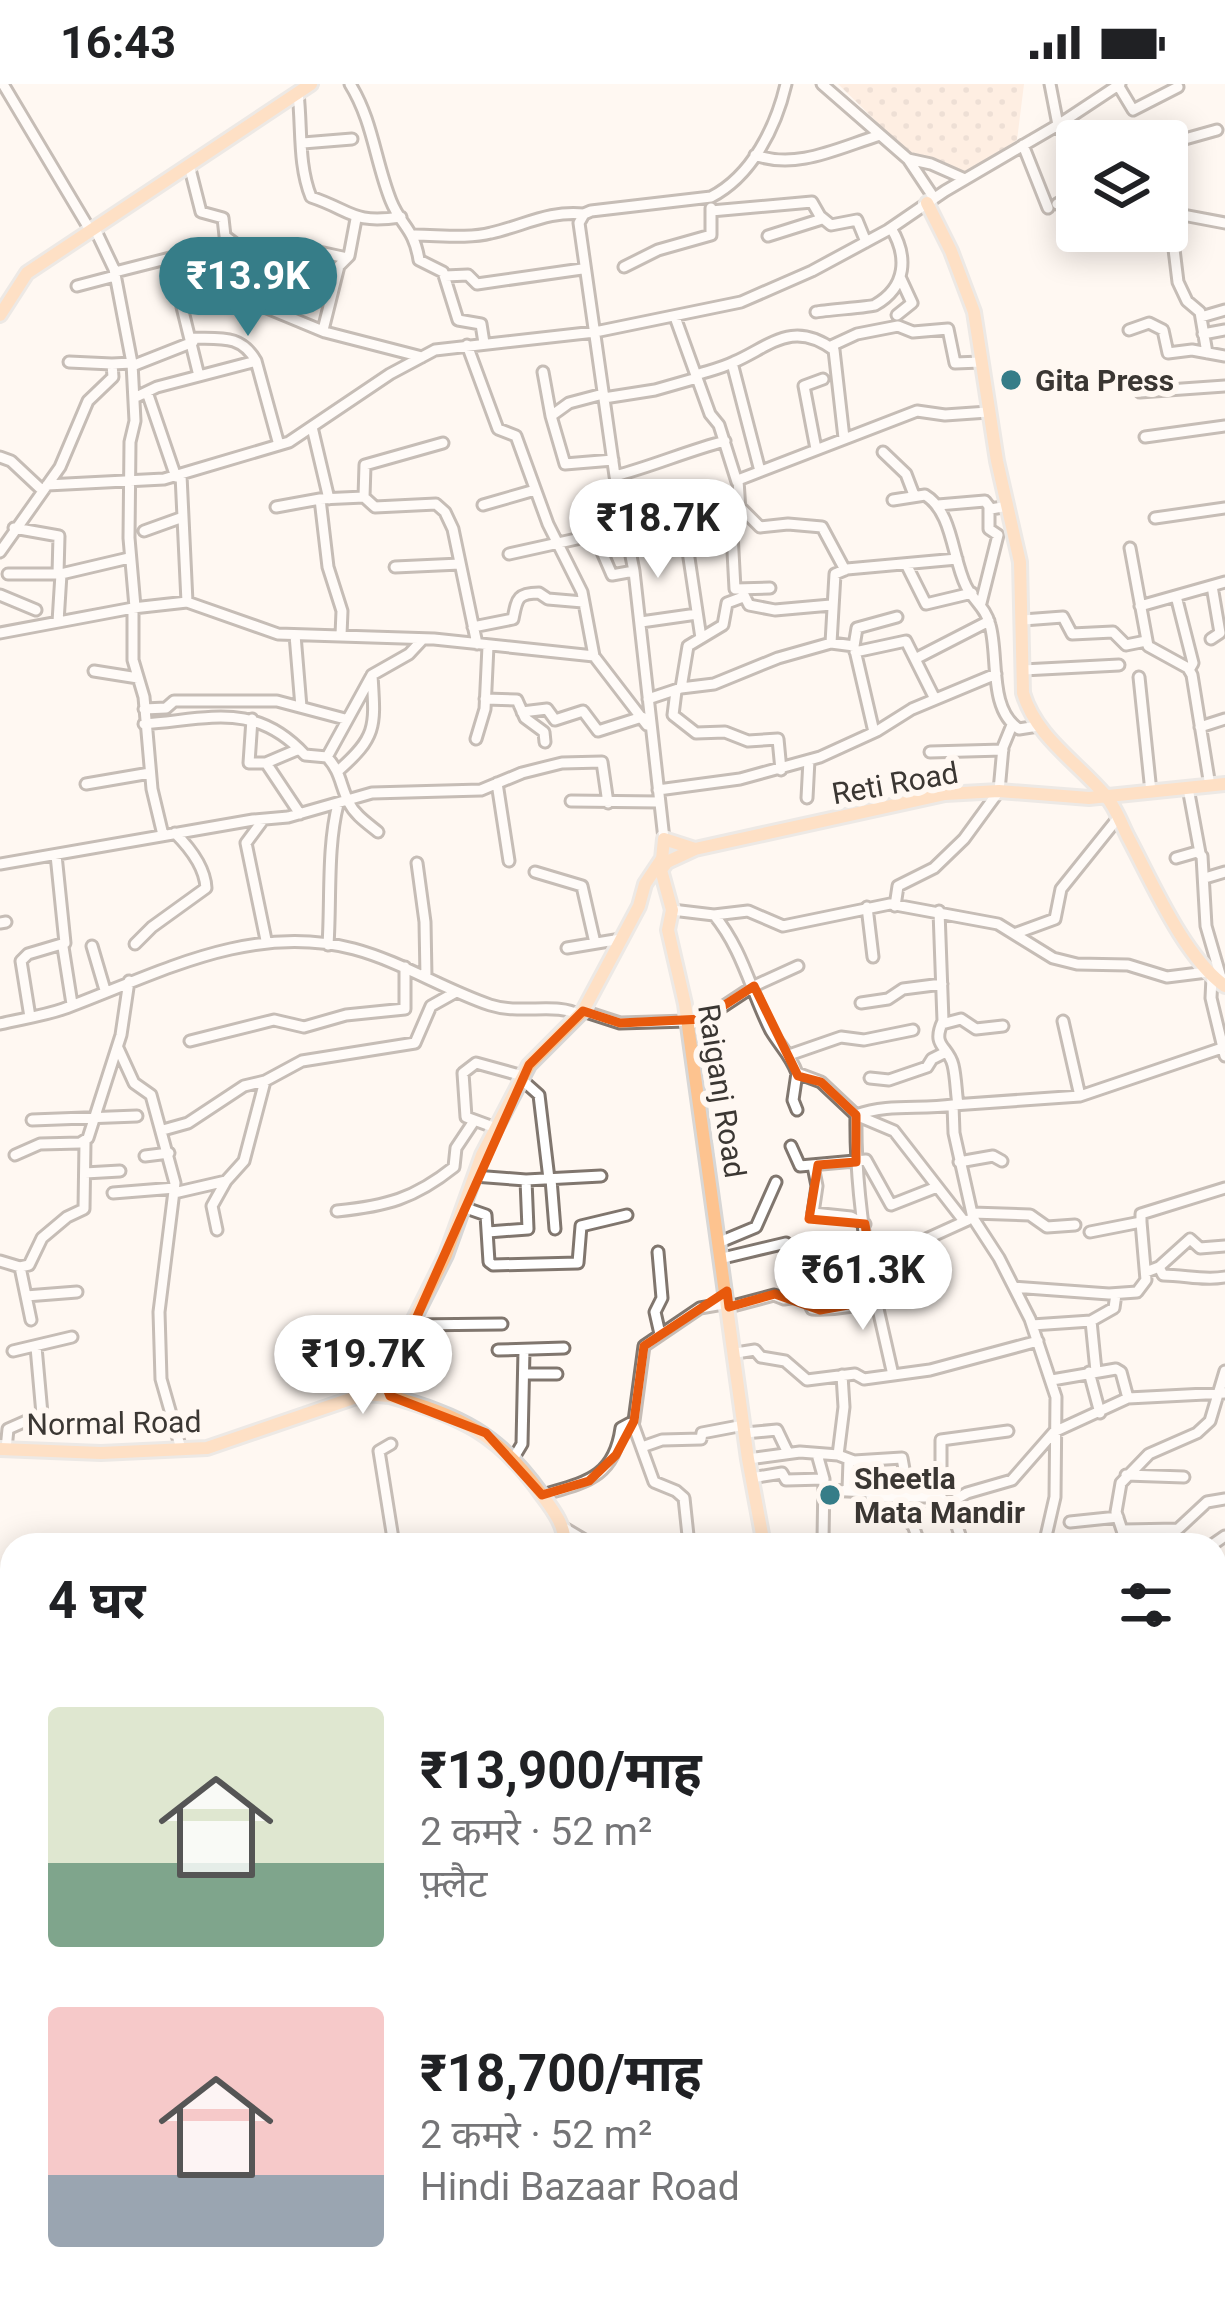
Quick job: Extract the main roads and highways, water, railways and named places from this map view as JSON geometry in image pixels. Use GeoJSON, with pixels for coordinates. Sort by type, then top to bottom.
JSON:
{"type":"FeatureCollection","features":[{"type":"Feature","properties":{"kind":"main road"},"geometry":{"type":"LineString","coordinates":[[0,315],[27,273],[311,84]]}},
{"type":"Feature","properties":{"kind":"main road"},"geometry":{"type":"LineString","coordinates":[[931,201],[969,296],[1020,562],[1023,693],[1038,726],[1107,796],[1218,981]]}},
{"type":"Feature","properties":{"kind":"main road","name":"Reti Road"},"geometry":{"type":"LineString","coordinates":[[664,861],[694,849],[945,794],[999,791],[1061,799],[1217,785]]}},
{"type":"Feature","properties":{"kind":"main road"},"geometry":{"type":"LineString","coordinates":[[390,1396],[386,1374],[446,1255],[474,1176],[529,1065],[581,1013],[639,906],[645,884],[664,861],[664,838],[694,849]]}},
{"type":"Feature","properties":{"kind":"main road","name":"Raiganj Road"},"geometry":{"type":"LineString","coordinates":[[664,861],[661,870],[673,910],[668,930],[688,1023],[762,1533]]}},
{"type":"Feature","properties":{"kind":"main road"},"geometry":{"type":"LineString","coordinates":[[364,1394],[394,1356]]}},
{"type":"Feature","properties":{"kind":"main road"},"geometry":{"type":"LineString","coordinates":[[364,1394],[429,1407],[486,1433],[542,1496],[562,1533]]}},
{"type":"Feature","properties":{"kind":"main road","name":"Normal Road"},"geometry":{"type":"LineString","coordinates":[[3,1449],[76,1453],[207,1448],[364,1394]]}},
{"type":"Feature","properties":{"kind":"place","name":"Gita Press"},"geometry":{"type":"Point","coordinates":[1011,380]}},
{"type":"Feature","properties":{"kind":"place","name":"Sheetla Mata Mandir"},"geometry":{"type":"Point","coordinates":[830,1495]}}]}
